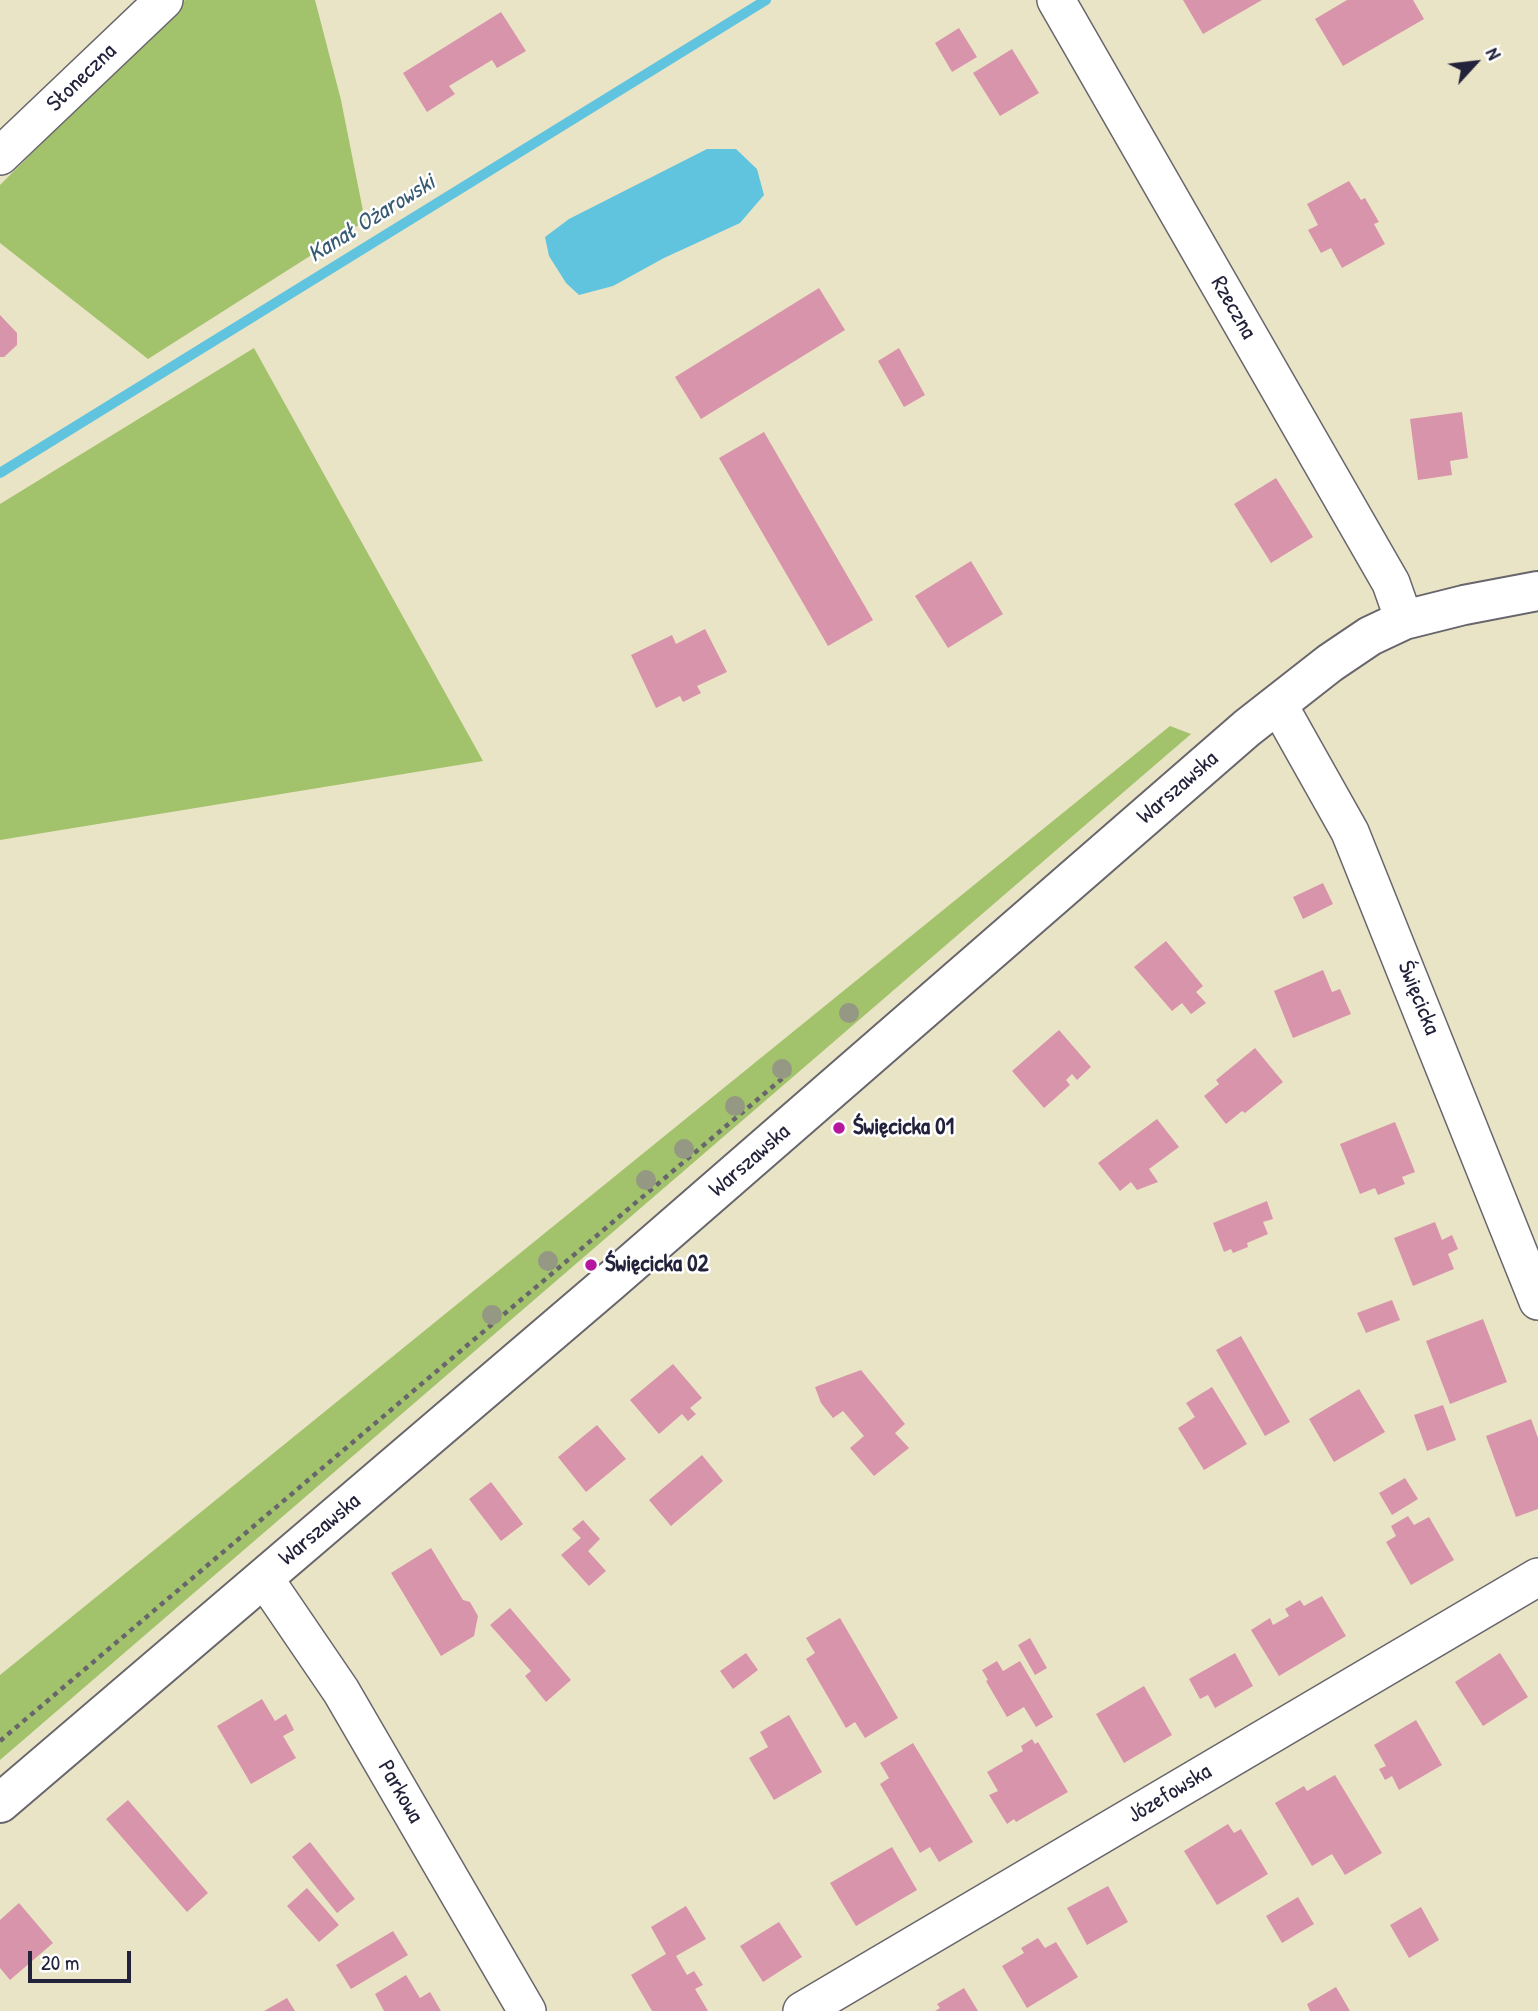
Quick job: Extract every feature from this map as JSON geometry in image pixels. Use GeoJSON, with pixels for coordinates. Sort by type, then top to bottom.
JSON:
{"type":"FeatureCollection","features":[{"type":"Feature","properties":{"kind":"main road","name":"Warszawska"},"geometry":{"type":"LineString","coordinates":[[0,1803],[630,1265],[1247,728],[1330,663],[1360,643],[1404,620],[1538,591]]}},
{"type":"Feature","properties":{"kind":"street","name":"Słoneczna"},"geometry":{"type":"LineString","coordinates":[[0,156],[163,0]]}},
{"type":"Feature","properties":{"kind":"street","name":"Rzeczna"},"geometry":{"type":"LineString","coordinates":[[1056,0],[1391,583],[1404,620]]}},
{"type":"Feature","properties":{"kind":"street","name":"Święcicka"},"geometry":{"type":"LineString","coordinates":[[1278,704],[1350,832],[1538,1301]]}},
{"type":"Feature","properties":{"kind":"street","name":"Józefowska"},"geometry":{"type":"LineString","coordinates":[[803,2011],[1538,1577]]}},
{"type":"Feature","properties":{"kind":"street","name":"Parkowa"},"geometry":{"type":"LineString","coordinates":[[264,1578],[341,1690],[527,2011]]}},
{"type":"Feature","properties":{"kind":"green space"},"geometry":{"type":"Polygon","coordinates":[[[185,0],[315,0],[341,100],[365,221],[148,359],[0,243],[0,185],[185,0]]]}},
{"type":"Feature","properties":{"kind":"green space"},"geometry":{"type":"Polygon","coordinates":[[[254,348],[483,761],[0,840],[0,504],[254,348]]]}},
{"type":"Feature","properties":{"kind":"green space"},"geometry":{"type":"Polygon","coordinates":[[[1170,726],[1191,734],[0,1760],[0,1675],[1170,726]]]}},
{"type":"Feature","properties":{"kind":"water"},"geometry":{"type":"Polygon","coordinates":[[[707,149],[736,149],[757,169],[764,195],[740,223],[664,258],[613,286],[579,295],[566,283],[549,256],[545,237],[569,219],[707,149]]]}},
{"type":"Feature","properties":{"kind":"building"},"geometry":{"type":"Polygon","coordinates":[[[1183,0],[1262,0],[1203,34],[1183,0]]]}},
{"type":"Feature","properties":{"kind":"building"},"geometry":{"type":"Polygon","coordinates":[[[1347,0],[1413,0],[1424,19],[1343,66],[1315,19],[1347,0]]]}},
{"type":"Feature","properties":{"kind":"building"},"geometry":{"type":"Polygon","coordinates":[[[501,12],[526,51],[497,68],[492,60],[449,86],[455,94],[427,112],[403,73],[501,12]]]}},
{"type":"Feature","properties":{"kind":"building"},"geometry":{"type":"Polygon","coordinates":[[[959,28],[977,57],[952,72],[935,43],[959,28]]]}},
{"type":"Feature","properties":{"kind":"building"},"geometry":{"type":"Polygon","coordinates":[[[1012,49],[1039,93],[1000,116],[973,73],[1012,49]]]}},
{"type":"Feature","properties":{"kind":"building"},"geometry":{"type":"Polygon","coordinates":[[[1349,181],[1361,200],[1365,198],[1379,222],[1374,224],[1385,244],[1342,268],[1331,248],[1321,253],[1308,230],[1318,225],[1307,204],[1349,181]]]}},
{"type":"Feature","properties":{"kind":"building"},"geometry":{"type":"Polygon","coordinates":[[[819,288],[845,330],[701,419],[675,377],[819,288]]]}},
{"type":"Feature","properties":{"kind":"building"},"geometry":{"type":"Polygon","coordinates":[[[0,315],[17,333],[17,345],[4,357],[0,357],[0,315]]]}},
{"type":"Feature","properties":{"kind":"building"},"geometry":{"type":"Polygon","coordinates":[[[899,348],[925,395],[904,407],[878,361],[899,348]]]}},
{"type":"Feature","properties":{"kind":"building"},"geometry":{"type":"Polygon","coordinates":[[[1462,412],[1468,458],[1450,461],[1452,475],[1418,480],[1410,419],[1462,412]]]}},
{"type":"Feature","properties":{"kind":"building"},"geometry":{"type":"Polygon","coordinates":[[[764,432],[873,620],[828,646],[719,458],[764,432]]]}},
{"type":"Feature","properties":{"kind":"building"},"geometry":{"type":"Polygon","coordinates":[[[1276,478],[1313,537],[1271,563],[1234,504],[1276,478]]]}},
{"type":"Feature","properties":{"kind":"building"},"geometry":{"type":"Polygon","coordinates":[[[971,561],[1003,614],[948,648],[915,596],[971,561]]]}},
{"type":"Feature","properties":{"kind":"building"},"geometry":{"type":"Polygon","coordinates":[[[705,629],[727,672],[697,686],[701,693],[683,702],[680,696],[656,708],[631,655],[672,635],[676,644],[705,629]]]}},
{"type":"Feature","properties":{"kind":"building"},"geometry":{"type":"Polygon","coordinates":[[[1323,883],[1333,904],[1303,919],[1293,897],[1323,883]]]}},
{"type":"Feature","properties":{"kind":"building"},"geometry":{"type":"Polygon","coordinates":[[[1166,941],[1203,986],[1196,992],[1206,1003],[1191,1014],[1182,1003],[1172,1011],[1134,967],[1166,941]]]}},
{"type":"Feature","properties":{"kind":"building"},"geometry":{"type":"Polygon","coordinates":[[[1323,970],[1332,992],[1340,989],[1351,1014],[1293,1038],[1274,991],[1323,970]]]}},
{"type":"Feature","properties":{"kind":"building"},"geometry":{"type":"Polygon","coordinates":[[[1059,1030],[1091,1067],[1077,1080],[1072,1074],[1066,1080],[1070,1085],[1044,1108],[1012,1071],[1059,1030]]]}},
{"type":"Feature","properties":{"kind":"building"},"geometry":{"type":"Polygon","coordinates":[[[1255,1048],[1283,1082],[1245,1113],[1242,1111],[1226,1124],[1204,1096],[1219,1084],[1216,1080],[1255,1048]]]}},
{"type":"Feature","properties":{"kind":"building"},"geometry":{"type":"Polygon","coordinates":[[[1157,1119],[1179,1147],[1149,1169],[1158,1182],[1137,1190],[1131,1182],[1120,1191],[1098,1163],[1157,1119]]]}},
{"type":"Feature","properties":{"kind":"building"},"geometry":{"type":"Polygon","coordinates":[[[1395,1122],[1415,1172],[1402,1177],[1405,1184],[1378,1195],[1375,1188],[1360,1194],[1340,1144],[1395,1122]]]}},
{"type":"Feature","properties":{"kind":"building"},"geometry":{"type":"Polygon","coordinates":[[[1267,1201],[1273,1219],[1263,1222],[1268,1234],[1247,1243],[1248,1247],[1233,1253],[1231,1249],[1224,1252],[1213,1223],[1267,1201]]]}},
{"type":"Feature","properties":{"kind":"building"},"geometry":{"type":"Polygon","coordinates":[[[1435,1222],[1442,1240],[1452,1235],[1458,1249],[1448,1254],[1454,1269],[1413,1286],[1394,1238],[1435,1222]]]}},
{"type":"Feature","properties":{"kind":"building"},"geometry":{"type":"Polygon","coordinates":[[[1392,1300],[1400,1320],[1366,1333],[1357,1313],[1392,1300]]]}},
{"type":"Feature","properties":{"kind":"building"},"geometry":{"type":"Polygon","coordinates":[[[1483,1319],[1507,1382],[1450,1404],[1426,1341],[1483,1319]]]}},
{"type":"Feature","properties":{"kind":"building"},"geometry":{"type":"Polygon","coordinates":[[[1241,1336],[1290,1422],[1265,1436],[1216,1350],[1241,1336]]]}},
{"type":"Feature","properties":{"kind":"building"},"geometry":{"type":"Polygon","coordinates":[[[673,1364],[702,1398],[690,1408],[696,1414],[688,1421],[682,1414],[659,1434],[630,1400],[673,1364]]]}},
{"type":"Feature","properties":{"kind":"building"},"geometry":{"type":"Polygon","coordinates":[[[861,1370],[905,1424],[895,1433],[909,1448],[874,1476],[850,1448],[864,1436],[843,1411],[833,1418],[821,1403],[815,1387],[861,1370]]]}},
{"type":"Feature","properties":{"kind":"building"},"geometry":{"type":"Polygon","coordinates":[[[1212,1387],[1247,1444],[1204,1470],[1178,1428],[1195,1417],[1186,1403],[1212,1387]]]}},
{"type":"Feature","properties":{"kind":"building"},"geometry":{"type":"Polygon","coordinates":[[[1359,1389],[1385,1432],[1334,1462],[1309,1419],[1359,1389]]]}},
{"type":"Feature","properties":{"kind":"building"},"geometry":{"type":"Polygon","coordinates":[[[1443,1405],[1456,1440],[1427,1451],[1414,1415],[1443,1405]]]}},
{"type":"Feature","properties":{"kind":"building"},"geometry":{"type":"Polygon","coordinates":[[[1531,1419],[1538,1438],[1538,1509],[1516,1517],[1486,1436],[1531,1419]]]}},
{"type":"Feature","properties":{"kind":"building"},"geometry":{"type":"Polygon","coordinates":[[[597,1425],[626,1459],[586,1492],[558,1457],[597,1425]]]}},
{"type":"Feature","properties":{"kind":"building"},"geometry":{"type":"Polygon","coordinates":[[[702,1455],[723,1481],[671,1526],[649,1500],[702,1455]]]}},
{"type":"Feature","properties":{"kind":"building"},"geometry":{"type":"Polygon","coordinates":[[[1405,1478],[1418,1499],[1392,1515],[1379,1493],[1405,1478]]]}},
{"type":"Feature","properties":{"kind":"building"},"geometry":{"type":"Polygon","coordinates":[[[491,1482],[523,1524],[501,1541],[469,1499],[491,1482]]]}},
{"type":"Feature","properties":{"kind":"building"},"geometry":{"type":"Polygon","coordinates":[[[1408,1516],[1414,1525],[1429,1517],[1454,1560],[1411,1585],[1386,1542],[1396,1536],[1391,1526],[1408,1516]]]}},
{"type":"Feature","properties":{"kind":"building"},"geometry":{"type":"Polygon","coordinates":[[[583,1520],[600,1539],[588,1551],[606,1571],[589,1586],[561,1555],[581,1538],[572,1529],[583,1520]]]}},
{"type":"Feature","properties":{"kind":"building"},"geometry":{"type":"Polygon","coordinates":[[[431,1548],[463,1600],[470,1602],[478,1616],[474,1636],[441,1656],[391,1573],[431,1548]]]}},
{"type":"Feature","properties":{"kind":"building"},"geometry":{"type":"Polygon","coordinates":[[[1322,1596],[1346,1636],[1279,1676],[1251,1630],[1270,1618],[1273,1625],[1289,1616],[1285,1609],[1300,1600],[1304,1606],[1322,1596]]]}},
{"type":"Feature","properties":{"kind":"building"},"geometry":{"type":"Polygon","coordinates":[[[510,1608],[571,1680],[546,1702],[525,1676],[531,1671],[490,1625],[510,1608]]]}},
{"type":"Feature","properties":{"kind":"building"},"geometry":{"type":"Polygon","coordinates":[[[840,1618],[898,1718],[865,1738],[855,1722],[846,1728],[806,1659],[815,1653],[806,1638],[840,1618]]]}},
{"type":"Feature","properties":{"kind":"building"},"geometry":{"type":"Polygon","coordinates":[[[1030,1638],[1047,1668],[1035,1675],[1018,1645],[1030,1638]]]}},
{"type":"Feature","properties":{"kind":"building"},"geometry":{"type":"Polygon","coordinates":[[[746,1653],[758,1670],[733,1689],[720,1671],[746,1653]]]}},
{"type":"Feature","properties":{"kind":"building"},"geometry":{"type":"Polygon","coordinates":[[[1235,1653],[1253,1686],[1215,1708],[1208,1695],[1200,1699],[1189,1679],[1235,1653]]]}},
{"type":"Feature","properties":{"kind":"building"},"geometry":{"type":"Polygon","coordinates":[[[1500,1653],[1528,1697],[1483,1726],[1455,1682],[1500,1653]]]}},
{"type":"Feature","properties":{"kind":"building"},"geometry":{"type":"Polygon","coordinates":[[[997,1661],[1003,1671],[1020,1661],[1053,1717],[1036,1727],[1024,1707],[1007,1717],[982,1670],[997,1661]]]}},
{"type":"Feature","properties":{"kind":"building"},"geometry":{"type":"Polygon","coordinates":[[[1144,1686],[1172,1735],[1124,1763],[1096,1714],[1144,1686]]]}},
{"type":"Feature","properties":{"kind":"building"},"geometry":{"type":"Polygon","coordinates":[[[262,1699],[275,1721],[286,1714],[294,1730],[283,1736],[296,1758],[251,1784],[217,1726],[262,1699]]]}},
{"type":"Feature","properties":{"kind":"building"},"geometry":{"type":"Polygon","coordinates":[[[789,1715],[822,1772],[774,1800],[749,1758],[768,1747],[760,1732],[789,1715]]]}},
{"type":"Feature","properties":{"kind":"building"},"geometry":{"type":"Polygon","coordinates":[[[1416,1720],[1442,1765],[1399,1790],[1392,1776],[1385,1780],[1379,1769],[1386,1766],[1374,1745],[1416,1720]]]}},
{"type":"Feature","properties":{"kind":"building"},"geometry":{"type":"Polygon","coordinates":[[[1032,1739],[1035,1744],[1038,1742],[1068,1792],[1016,1822],[1014,1819],[1007,1824],[989,1795],[998,1791],[987,1772],[1023,1751],[1021,1746],[1032,1739]]]}},
{"type":"Feature","properties":{"kind":"building"},"geometry":{"type":"Polygon","coordinates":[[[913,1743],[973,1842],[939,1862],[930,1847],[920,1853],[880,1784],[889,1778],[880,1763],[913,1743]]]}},
{"type":"Feature","properties":{"kind":"building"},"geometry":{"type":"Polygon","coordinates":[[[1335,1775],[1382,1853],[1345,1875],[1332,1854],[1312,1866],[1275,1803],[1304,1786],[1307,1791],[1335,1775]]]}},
{"type":"Feature","properties":{"kind":"building"},"geometry":{"type":"Polygon","coordinates":[[[128,1800],[208,1893],[187,1912],[106,1819],[128,1800]]]}},
{"type":"Feature","properties":{"kind":"building"},"geometry":{"type":"Polygon","coordinates":[[[1228,1824],[1234,1833],[1241,1829],[1268,1874],[1217,1905],[1184,1851],[1228,1824]]]}},
{"type":"Feature","properties":{"kind":"building"},"geometry":{"type":"Polygon","coordinates":[[[310,1842],[355,1899],[337,1913],[292,1857],[310,1842]]]}},
{"type":"Feature","properties":{"kind":"building"},"geometry":{"type":"Polygon","coordinates":[[[892,1847],[917,1890],[856,1926],[830,1883],[892,1847]]]}},
{"type":"Feature","properties":{"kind":"building"},"geometry":{"type":"Polygon","coordinates":[[[1108,1886],[1128,1922],[1087,1945],[1067,1908],[1108,1886]]]}},
{"type":"Feature","properties":{"kind":"building"},"geometry":{"type":"Polygon","coordinates":[[[307,1888],[339,1925],[319,1942],[287,1906],[307,1888]]]}},
{"type":"Feature","properties":{"kind":"building"},"geometry":{"type":"Polygon","coordinates":[[[1298,1897],[1314,1924],[1282,1943],[1266,1916],[1298,1897]]]}},
{"type":"Feature","properties":{"kind":"building"},"geometry":{"type":"Polygon","coordinates":[[[19,1903],[53,1943],[10,1980],[0,1968],[0,1920],[19,1903]]]}},
{"type":"Feature","properties":{"kind":"building"},"geometry":{"type":"Polygon","coordinates":[[[686,1906],[706,1939],[676,1956],[687,1975],[694,1971],[703,1985],[695,1989],[708,2011],[652,2011],[631,1975],[666,1954],[651,1927],[686,1906]]]}},
{"type":"Feature","properties":{"kind":"building"},"geometry":{"type":"Polygon","coordinates":[[[1421,1907],[1439,1940],[1409,1958],[1390,1925],[1421,1907]]]}},
{"type":"Feature","properties":{"kind":"building"},"geometry":{"type":"Polygon","coordinates":[[[779,1922],[802,1957],[763,1982],[740,1946],[779,1922]]]}},
{"type":"Feature","properties":{"kind":"building"},"geometry":{"type":"Polygon","coordinates":[[[393,1931],[408,1955],[351,1989],[336,1965],[393,1931]]]}},
{"type":"Feature","properties":{"kind":"building"},"geometry":{"type":"Polygon","coordinates":[[[1038,1938],[1045,1948],[1056,1942],[1078,1977],[1027,2008],[1002,1966],[1024,1953],[1021,1948],[1038,1938]]]}},
{"type":"Feature","properties":{"kind":"building"},"geometry":{"type":"Polygon","coordinates":[[[406,1975],[420,1998],[430,1992],[441,2011],[384,2011],[375,1994],[406,1975]]]}},
{"type":"Feature","properties":{"kind":"building"},"geometry":{"type":"Polygon","coordinates":[[[1336,1987],[1350,2011],[1310,2011],[1307,2004],[1336,1987]]]}},
{"type":"Feature","properties":{"kind":"building"},"geometry":{"type":"Polygon","coordinates":[[[964,1988],[978,2011],[935,2011],[940,2008],[937,2004],[964,1988]]]}},
{"type":"Feature","properties":{"kind":"building"},"geometry":{"type":"Polygon","coordinates":[[[287,1998],[295,2011],[264,2011],[287,1998]]]}},
{"type":"Feature","properties":{"kind":"waterway","name":"Kanał Ożarowski"},"geometry":{"type":"LineString","coordinates":[[0,473],[766,0]]}},
{"type":"Feature","properties":{"kind":"place","name":"Święcicka 01"},"geometry":{"type":"Point","coordinates":[839,1128]}},
{"type":"Feature","properties":{"kind":"place","name":"Święcicka 02"},"geometry":{"type":"Point","coordinates":[591,1265]}}]}
